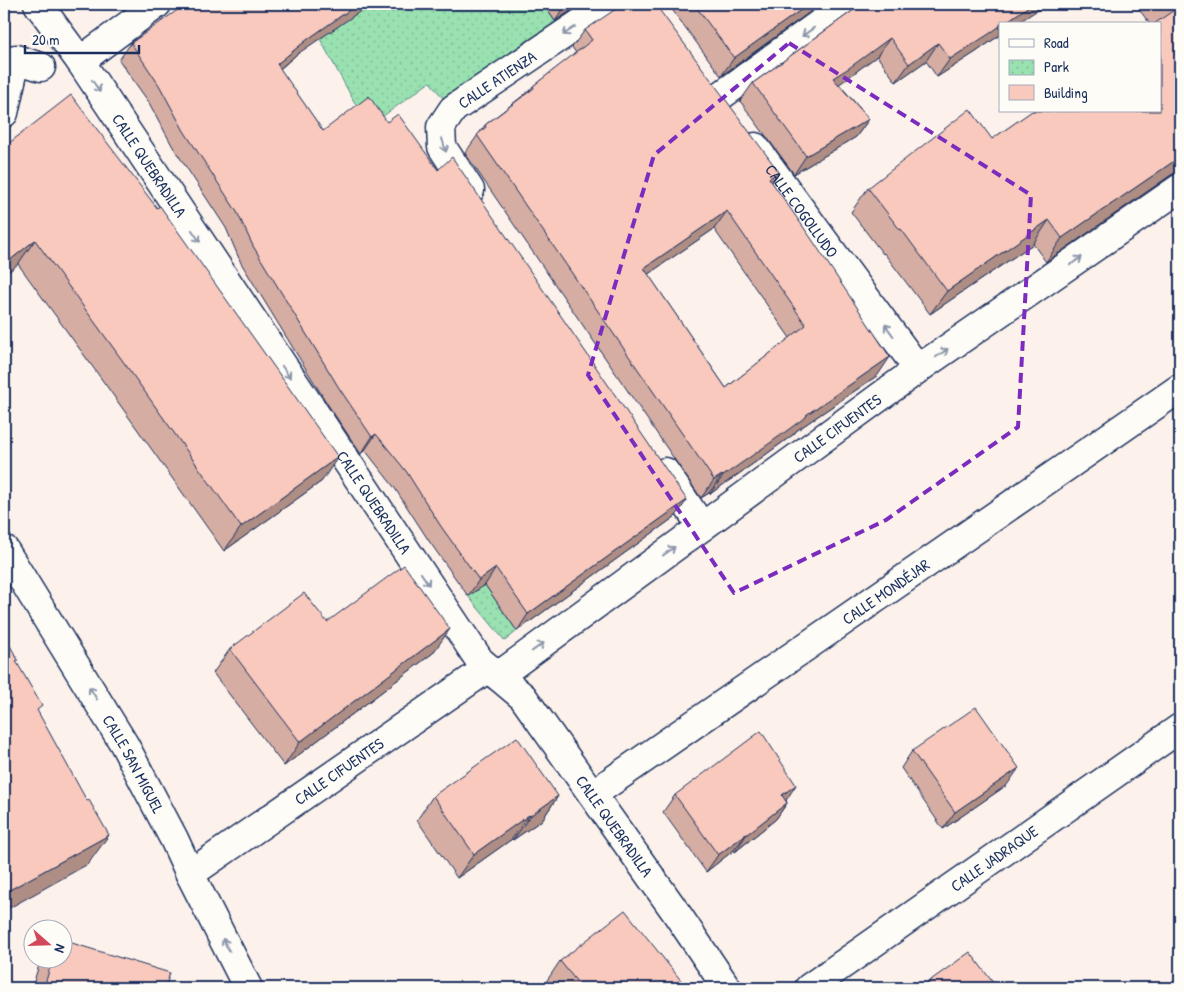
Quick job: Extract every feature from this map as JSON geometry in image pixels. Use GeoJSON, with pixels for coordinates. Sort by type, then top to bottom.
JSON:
{"type":"FeatureCollection","features":[{"type":"Feature","properties":{"kind":"street","name":"CALLE QUEBRADILLA"},"geometry":{"type":"LineString","coordinates":[[38,4],[80,61],[480,661],[523,697],[593,794],[727,988]]}},
{"type":"Feature","properties":{"kind":"street"},"geometry":{"type":"LineString","coordinates":[[80,61],[157,4]]}},
{"type":"Feature","properties":{"kind":"street","name":"CALLE ATIENZA"},"geometry":{"type":"LineString","coordinates":[[485,211],[442,147],[441,128],[454,110],[609,4]]}},
{"type":"Feature","properties":{"kind":"street","name":"CALLE COGOLLUDO"},"geometry":{"type":"LineString","coordinates":[[847,4],[724,105],[918,369]]}},
{"type":"Feature","properties":{"kind":"street"},"geometry":{"type":"LineString","coordinates":[[4,113],[16,59],[41,67]]}},
{"type":"Feature","properties":{"kind":"street","name":"CALLE CIFUENTES"},"geometry":{"type":"LineString","coordinates":[[190,874],[494,672],[702,527],[918,369],[1180,188]]}},
{"type":"Feature","properties":{"kind":"street","name":"CALLE MONDÉJAR"},"geometry":{"type":"LineString","coordinates":[[593,794],[1180,388]]}},
{"type":"Feature","properties":{"kind":"street"},"geometry":{"type":"LineString","coordinates":[[652,454],[702,527]]}},
{"type":"Feature","properties":{"kind":"street","name":"CALLE SAN MIGUEL"},"geometry":{"type":"LineString","coordinates":[[4,549],[124,744],[174,839],[248,988]]}},
{"type":"Feature","properties":{"kind":"street","name":"CALLE JADRAQUE"},"geometry":{"type":"LineString","coordinates":[[808,988],[1180,728]]}},
{"type":"Feature","properties":{"kind":"highlighted area"},"geometry":{"type":"Polygon","coordinates":[[[789,43],[1031,195],[1018,427],[886,520],[734,593],[588,375],[654,155],[789,43]]]}},
{"type":"Feature","properties":{"kind":"green space"},"geometry":{"type":"Polygon","coordinates":[[[365,4],[543,4],[559,27],[447,103],[430,82],[368,127],[320,39],[365,4]]]}},
{"type":"Feature","properties":{"kind":"green space"},"geometry":{"type":"Polygon","coordinates":[[[485,585],[517,631],[505,641],[468,596],[485,585]]]}},
{"type":"Feature","properties":{"kind":"building"},"geometry":{"type":"Polygon","coordinates":[[[186,4],[358,4],[308,39],[277,64],[323,131],[369,96],[387,122],[398,114],[438,170],[452,157],[687,500],[528,614],[496,568],[479,580],[440,525],[406,471],[376,434],[372,437],[339,388],[253,246],[237,212],[184,131],[159,85],[131,43],[186,4]]]}},
{"type":"Feature","properties":{"kind":"building"},"geometry":{"type":"Polygon","coordinates":[[[623,4],[655,4],[779,172],[769,178],[890,357],[806,415],[723,476],[714,480],[477,135],[486,127],[485,125],[534,88],[533,86],[592,40],[585,30],[623,4]],[[727,211],[644,268],[726,388],[806,325],[727,211]]]}},
{"type":"Feature","properties":{"kind":"building"},"geometry":{"type":"Polygon","coordinates":[[[694,4],[809,4],[734,58],[694,4]]]}},
{"type":"Feature","properties":{"kind":"building"},"geometry":{"type":"Polygon","coordinates":[[[862,4],[1032,4],[1006,22],[999,22],[999,27],[950,59],[938,43],[909,64],[890,38],[833,78],[869,119],[806,156],[753,83],[862,4]]]}},
{"type":"Feature","properties":{"kind":"building"},"geometry":{"type":"Polygon","coordinates":[[[1169,4],[1180,4],[1180,157],[1062,238],[1049,220],[947,291],[868,188],[970,109],[992,139],[1031,112],[1162,112],[1162,22],[1157,22],[1174,10],[1169,4]]]}},
{"type":"Feature","properties":{"kind":"building"},"geometry":{"type":"Polygon","coordinates":[[[71,95],[157,208],[160,206],[338,457],[241,527],[35,240],[4,265],[4,147],[71,95]]]}},
{"type":"Feature","properties":{"kind":"building"},"geometry":{"type":"Polygon","coordinates":[[[404,565],[450,629],[300,742],[230,649],[304,593],[327,622],[404,565]]]}},
{"type":"Feature","properties":{"kind":"building"},"geometry":{"type":"Polygon","coordinates":[[[4,635],[18,660],[16,661],[42,706],[37,710],[87,801],[89,800],[109,835],[4,893],[4,635]]]}},
{"type":"Feature","properties":{"kind":"building"},"geometry":{"type":"Polygon","coordinates":[[[976,707],[1019,768],[955,812],[912,751],[976,707]]]}},
{"type":"Feature","properties":{"kind":"building"},"geometry":{"type":"Polygon","coordinates":[[[761,731],[796,785],[782,795],[787,803],[718,855],[675,795],[761,731]]]}},
{"type":"Feature","properties":{"kind":"building"},"geometry":{"type":"Polygon","coordinates":[[[517,737],[558,796],[474,854],[433,796],[517,737]]]}},
{"type":"Feature","properties":{"kind":"building"},"geometry":{"type":"Polygon","coordinates":[[[625,910],[687,988],[582,988],[560,961],[625,910]]]}},
{"type":"Feature","properties":{"kind":"building"},"geometry":{"type":"Polygon","coordinates":[[[72,943],[170,973],[165,988],[44,988],[49,970],[72,970],[72,943]]]}},
{"type":"Feature","properties":{"kind":"building"},"geometry":{"type":"Polygon","coordinates":[[[970,952],[997,988],[932,988],[928,982],[970,952]]]}}]}
